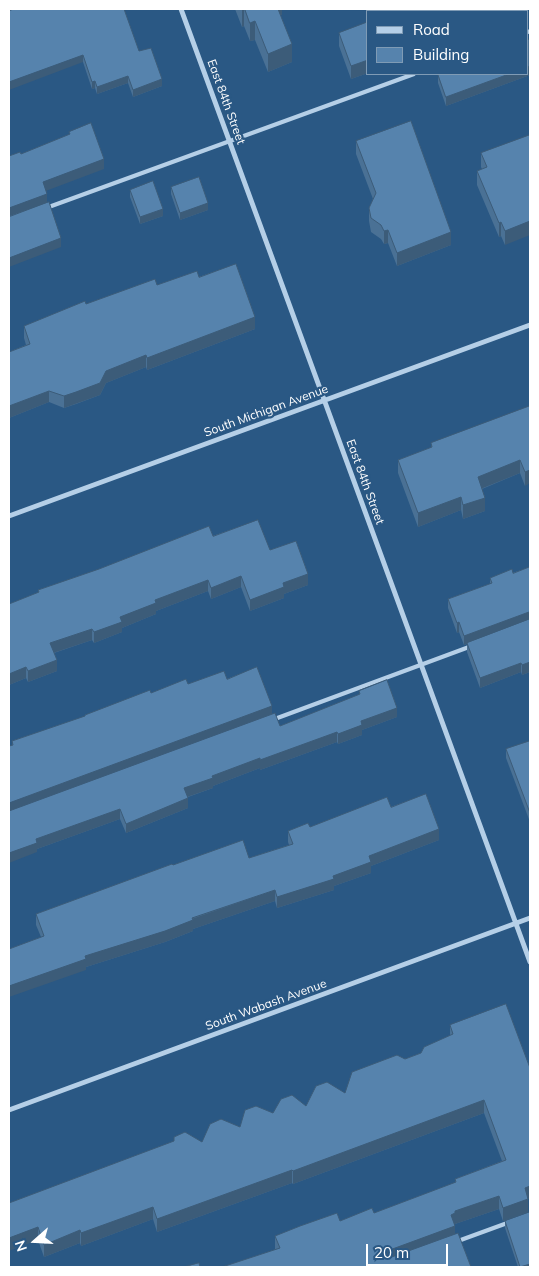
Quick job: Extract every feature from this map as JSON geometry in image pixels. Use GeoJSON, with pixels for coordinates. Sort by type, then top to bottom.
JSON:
{"type":"FeatureCollection","features":[{"type":"Feature","properties":{"kind":"street","name":"East 84th Street"},"geometry":{"type":"LineString","coordinates":[[181,9],[530,962]]}},
{"type":"Feature","properties":{"kind":"street","name":"South Michigan Avenue"},"geometry":{"type":"LineString","coordinates":[[9,516],[530,325]]}},
{"type":"Feature","properties":{"kind":"street","name":"South Wabash Avenue"},"geometry":{"type":"LineString","coordinates":[[9,1110],[530,918]]}},
{"type":"Feature","properties":{"kind":"lane"},"geometry":{"type":"LineString","coordinates":[[46,209],[411,75]]}},
{"type":"Feature","properties":{"kind":"lane"},"geometry":{"type":"LineString","coordinates":[[267,722],[472,646]]}},
{"type":"Feature","properties":{"kind":"lane"},"geometry":{"type":"LineString","coordinates":[[450,1244],[512,1221]]}},
{"type":"Feature","properties":{"kind":"building"},"geometry":{"type":"Polygon","coordinates":[[[14,9],[124,9],[139,51],[151,48],[162,79],[133,90],[128,76],[97,87],[95,81],[92,82],[83,55],[9,82],[9,11],[14,9]]]}},
{"type":"Feature","properties":{"kind":"building"},"geometry":{"type":"Polygon","coordinates":[[[245,9],[278,9],[292,44],[268,54],[255,21],[250,23],[245,9]]]}},
{"type":"Feature","properties":{"kind":"building"},"geometry":{"type":"Polygon","coordinates":[[[366,23],[366,61],[351,66],[339,33],[366,23]]]}},
{"type":"Feature","properties":{"kind":"building"},"geometry":{"type":"Polygon","coordinates":[[[530,39],[529,66],[529,40],[530,39]]]}},
{"type":"Feature","properties":{"kind":"building"},"geometry":{"type":"Polygon","coordinates":[[[438,75],[506,75],[446,97],[438,75]]]}},
{"type":"Feature","properties":{"kind":"building"},"geometry":{"type":"Polygon","coordinates":[[[411,121],[451,232],[397,253],[388,230],[384,231],[381,225],[371,218],[369,208],[376,193],[356,141],[411,121]]]}},
{"type":"Feature","properties":{"kind":"building"},"geometry":{"type":"Polygon","coordinates":[[[91,123],[104,159],[43,182],[47,194],[9,208],[9,156],[20,152],[21,154],[70,134],[69,132],[91,123]]]}},
{"type":"Feature","properties":{"kind":"building"},"geometry":{"type":"Polygon","coordinates":[[[530,135],[530,221],[505,231],[501,222],[499,223],[477,171],[487,167],[481,153],[530,135]]]}},
{"type":"Feature","properties":{"kind":"building"},"geometry":{"type":"Polygon","coordinates":[[[199,177],[208,203],[180,213],[171,187],[199,177]]]}},
{"type":"Feature","properties":{"kind":"building"},"geometry":{"type":"Polygon","coordinates":[[[153,181],[163,209],[140,217],[130,190],[153,181]]]}},
{"type":"Feature","properties":{"kind":"building"},"geometry":{"type":"Polygon","coordinates":[[[49,202],[61,238],[9,258],[9,215],[49,202]]]}},
{"type":"Feature","properties":{"kind":"building"},"geometry":{"type":"Polygon","coordinates":[[[236,264],[255,317],[147,358],[146,355],[106,371],[100,383],[76,392],[64,396],[49,391],[9,406],[9,352],[30,344],[24,326],[85,301],[86,304],[155,279],[157,285],[197,271],[199,277],[236,264]]]}},
{"type":"Feature","properties":{"kind":"building"},"geometry":{"type":"Polygon","coordinates":[[[530,406],[530,470],[525,472],[520,460],[478,477],[485,498],[463,505],[461,497],[418,513],[398,460],[432,447],[431,443],[530,406]]]}},
{"type":"Feature","properties":{"kind":"building"},"geometry":{"type":"Polygon","coordinates":[[[258,520],[270,550],[296,541],[308,574],[283,583],[284,587],[250,600],[241,576],[211,588],[208,580],[155,600],[156,603],[120,617],[122,622],[94,632],[92,629],[50,643],[57,660],[28,671],[26,667],[9,674],[9,604],[39,592],[38,590],[99,569],[209,526],[213,536],[258,520]]]}},
{"type":"Feature","properties":{"kind":"building"},"geometry":{"type":"Polygon","coordinates":[[[530,567],[530,612],[464,636],[448,599],[492,583],[490,578],[512,569],[513,573],[530,567]]]}},
{"type":"Feature","properties":{"kind":"building"},"geometry":{"type":"Polygon","coordinates":[[[530,619],[530,662],[522,665],[521,663],[480,678],[467,643],[530,619]]]}},
{"type":"Feature","properties":{"kind":"building"},"geometry":{"type":"Polygon","coordinates":[[[257,667],[272,706],[9,803],[9,746],[13,745],[12,741],[85,716],[150,690],[151,693],[186,679],[188,684],[224,671],[227,679],[257,667]]]}},
{"type":"Feature","properties":{"kind":"building"},"geometry":{"type":"Polygon","coordinates":[[[387,680],[397,708],[361,721],[362,725],[260,760],[260,758],[212,776],[213,778],[184,788],[188,798],[126,824],[120,809],[36,839],[37,843],[9,853],[9,811],[275,713],[280,726],[360,694],[359,691],[387,680]]]}},
{"type":"Feature","properties":{"kind":"building"},"geometry":{"type":"Polygon","coordinates":[[[530,741],[530,813],[506,749],[530,741]]]}},
{"type":"Feature","properties":{"kind":"building"},"geometry":{"type":"Polygon","coordinates":[[[426,794],[439,829],[369,856],[371,862],[333,876],[334,879],[277,897],[275,890],[192,918],[193,920],[165,931],[85,956],[86,959],[9,986],[9,949],[44,936],[36,914],[243,840],[249,858],[293,844],[288,831],[308,823],[310,827],[387,797],[391,807],[426,794]]]}},
{"type":"Feature","properties":{"kind":"building"},"geometry":{"type":"Polygon","coordinates":[[[506,1004],[530,1068],[530,1186],[525,1188],[528,1199],[503,1208],[499,1196],[455,1211],[451,1215],[455,1226],[384,1253],[385,1257],[389,1258],[458,1233],[471,1267],[222,1267],[280,1248],[275,1236],[300,1226],[337,1213],[340,1221],[372,1208],[374,1213],[456,1182],[455,1179],[506,1160],[484,1100],[157,1219],[153,1207],[81,1233],[80,1230],[44,1245],[38,1227],[9,1238],[9,1203],[174,1141],[174,1137],[185,1132],[202,1142],[210,1124],[221,1119],[240,1127],[245,1110],[256,1106],[273,1113],[281,1099],[292,1095],[306,1106],[316,1086],[327,1082],[345,1093],[352,1072],[397,1055],[405,1059],[421,1053],[424,1047],[453,1034],[450,1025],[506,1004]]]}},
{"type":"Feature","properties":{"kind":"building"},"geometry":{"type":"Polygon","coordinates":[[[530,1212],[530,1264],[520,1267],[505,1221],[530,1212]]]}},
{"type":"Feature","properties":{"kind":"building"},"geometry":{"type":"Polygon","coordinates":[[[199,1263],[200,1267],[184,1267],[199,1263]]]}}]}
